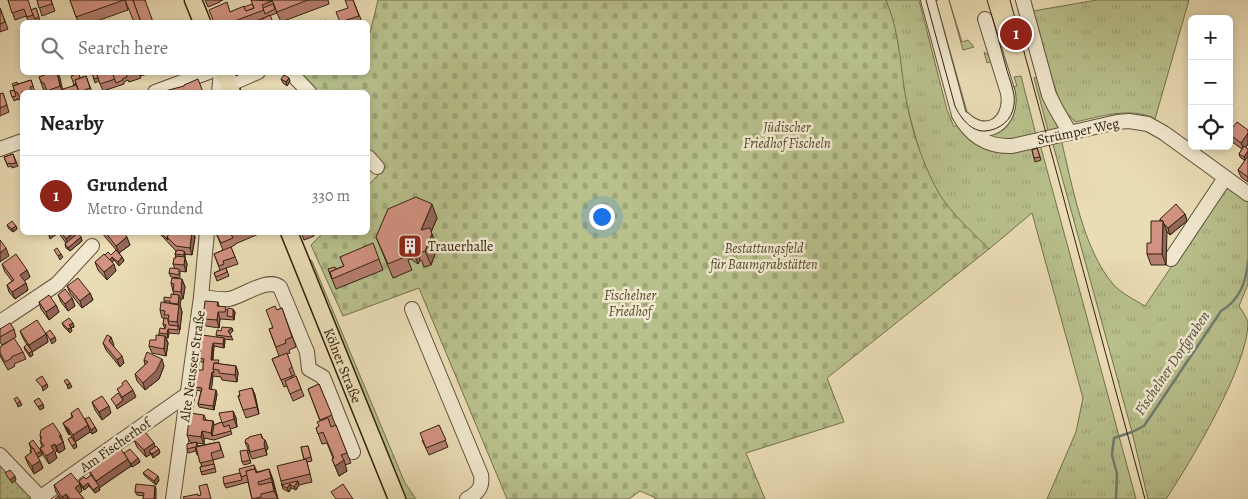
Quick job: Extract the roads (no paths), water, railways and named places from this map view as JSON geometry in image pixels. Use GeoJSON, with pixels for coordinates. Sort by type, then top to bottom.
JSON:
{"type":"FeatureCollection","features":[{"type":"Feature","properties":{"kind":"main road"},"geometry":{"type":"LineString","coordinates":[[193,0],[201,20]]}},
{"type":"Feature","properties":{"kind":"main road","name":"Kölner Straße"},"geometry":{"type":"LineString","coordinates":[[290,235],[397,499]]}},
{"type":"Feature","properties":{"kind":"main road"},"geometry":{"type":"LineString","coordinates":[[384,467],[387,499]]}},
{"type":"Feature","properties":{"kind":"street","name":"Strümper Weg"},"geometry":{"type":"LineString","coordinates":[[928,0],[960,115],[972,134],[981,140],[1002,146],[1012,146],[1128,121],[1148,124],[1164,133],[1248,194]]}},
{"type":"Feature","properties":{"kind":"street"},"geometry":{"type":"LineString","coordinates":[[1024,0],[1049,94],[1070,133]]}},
{"type":"Feature","properties":{"kind":"street"},"geometry":{"type":"LineString","coordinates":[[960,115],[969,124],[984,128],[993,127],[1005,117],[1010,102],[985,19]]}},
{"type":"Feature","properties":{"kind":"street"},"geometry":{"type":"LineString","coordinates":[[160,90],[200,75]]}},
{"type":"Feature","properties":{"kind":"street"},"geometry":{"type":"LineString","coordinates":[[225,83],[249,75]]}},
{"type":"Feature","properties":{"kind":"street"},"geometry":{"type":"LineString","coordinates":[[293,75],[306,90]]}},
{"type":"Feature","properties":{"kind":"street"},"geometry":{"type":"LineString","coordinates":[[0,148],[20,142]]}},
{"type":"Feature","properties":{"kind":"street"},"geometry":{"type":"LineString","coordinates":[[1171,259],[1225,178]]}},
{"type":"Feature","properties":{"kind":"street","name":"Alte Neusser Straße"},"geometry":{"type":"LineString","coordinates":[[173,499],[202,297],[207,235]]}},
{"type":"Feature","properties":{"kind":"street"},"geometry":{"type":"LineString","coordinates":[[0,322],[57,284],[92,246]]}},
{"type":"Feature","properties":{"kind":"street"},"geometry":{"type":"LineString","coordinates":[[202,297],[226,299],[268,284],[275,284],[280,287],[307,352],[310,369],[322,377],[352,452]]}},
{"type":"Feature","properties":{"kind":"street"},"geometry":{"type":"LineString","coordinates":[[412,309],[481,475],[480,489],[467,499]]}},
{"type":"Feature","properties":{"kind":"street","name":"Am Fischerhof"},"geometry":{"type":"LineString","coordinates":[[0,455],[40,498],[189,393]]}},
{"type":"Feature","properties":{"kind":"waterway","name":"Fischelner Dorfgraben"},"geometry":{"type":"LineString","coordinates":[[1116,499],[1117,474],[1112,455],[1114,438],[1144,426],[1221,311],[1233,302],[1241,290],[1246,276],[1248,261]]}},
{"type":"Feature","properties":{"kind":"tram line"},"geometry":{"type":"LineString","coordinates":[[926,0],[955,106],[963,119],[980,131],[996,129],[1008,120],[1013,110],[1014,100],[1012,86],[987,0]]}},
{"type":"Feature","properties":{"kind":"tram line"},"geometry":{"type":"LineString","coordinates":[[1010,0],[1145,499]]}},
{"type":"Feature","properties":{"kind":"place","name":"Grundend"},"geometry":{"type":"Point","coordinates":[1016,34]}},
{"type":"Feature","properties":{"kind":"place","name":"Trauerhalle"},"geometry":{"type":"Point","coordinates":[410,246]}},
{"type":"Feature","properties":{"kind":"park label","name":"Jüdischer Friedhof Fischeln"},"geometry":{"type":"Point","coordinates":[787,136]}},
{"type":"Feature","properties":{"kind":"park label","name":"Bestattungsfeld für Baumgrabstätten"},"geometry":{"type":"Point","coordinates":[764,256]}},
{"type":"Feature","properties":{"kind":"park label","name":"Fischelner Friedhof"},"geometry":{"type":"Point","coordinates":[630,304]}}]}
